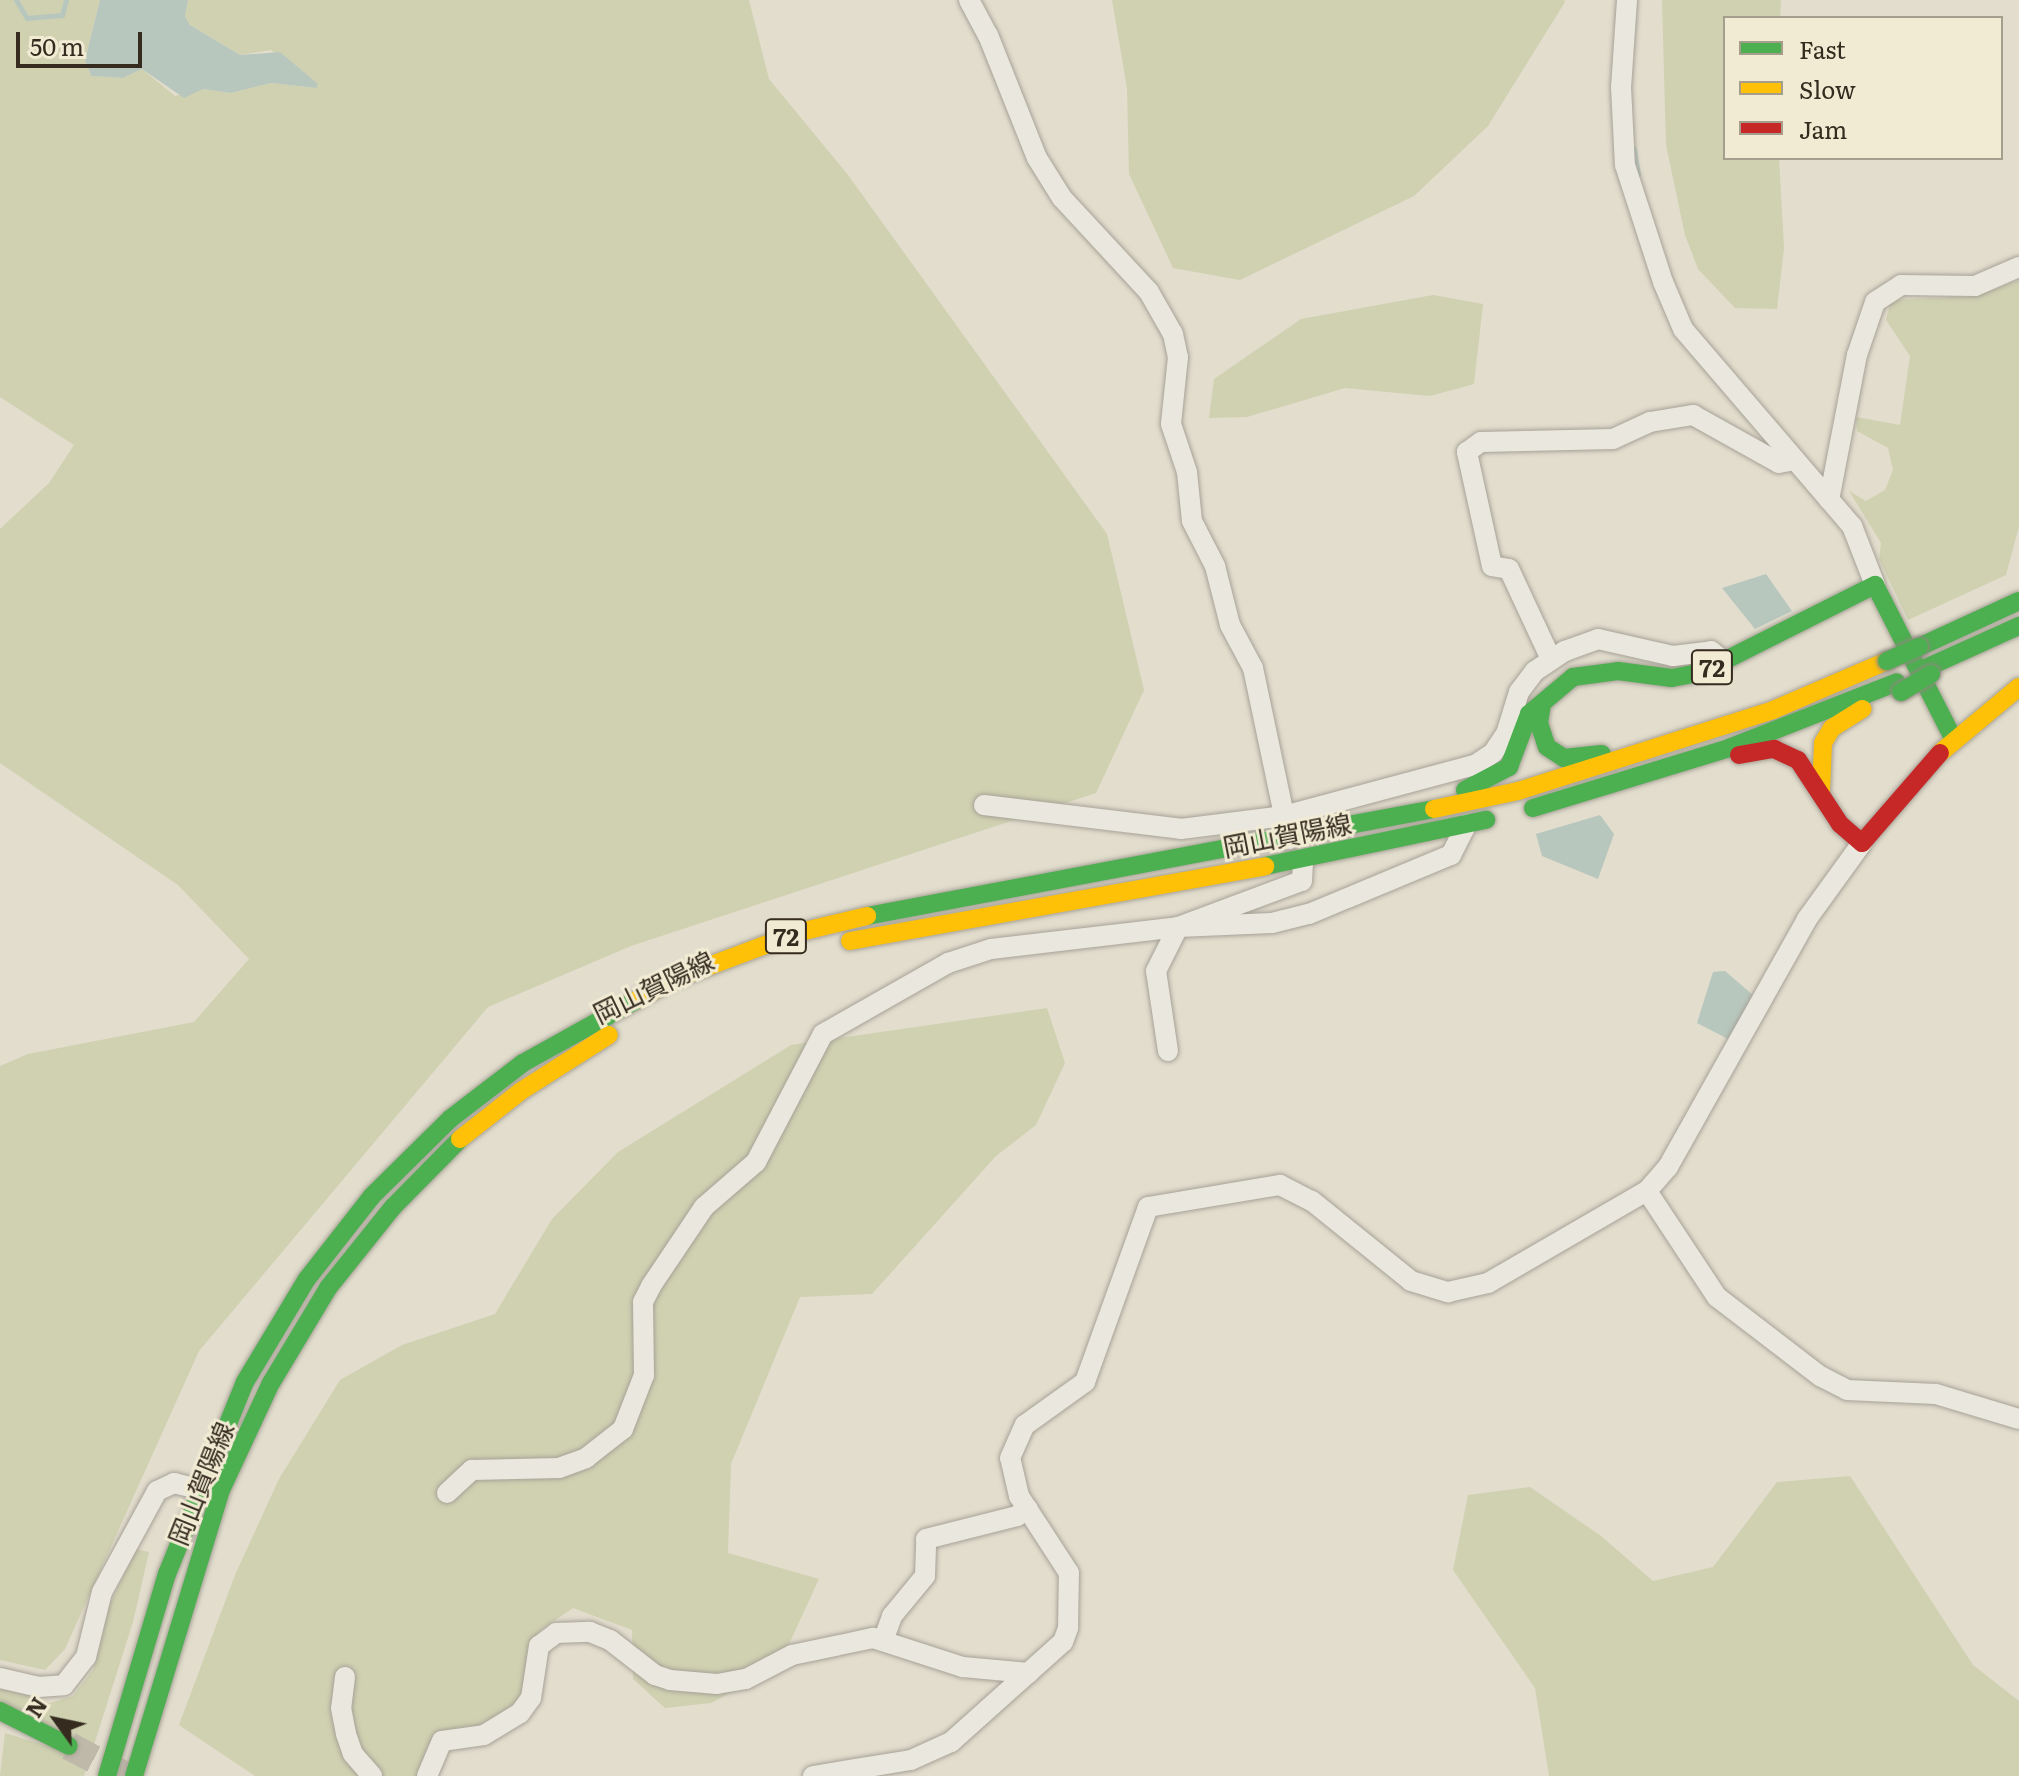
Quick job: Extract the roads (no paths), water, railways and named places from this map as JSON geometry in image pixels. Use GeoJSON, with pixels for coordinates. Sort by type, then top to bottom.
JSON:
{"type":"FeatureCollection","features":[{"type":"Feature","properties":{"kind":"main road","name":"岡山賀陽線"},"geometry":{"type":"LineString","coordinates":[[1314,835],[1387,807],[1487,782],[1509,767],[1529,714],[1573,677],[1596,671],[1672,678],[1723,661],[1875,585]]}},
{"type":"Feature","properties":{"kind":"main road"},"geometry":{"type":"LineString","coordinates":[[1875,585],[1953,738]]}},
{"type":"Feature","properties":{"kind":"main road","name":"岡山賀陽線"},"geometry":{"type":"LineString","coordinates":[[107,1776],[198,1489],[245,1382],[307,1279],[372,1196],[450,1119],[523,1063],[672,980],[800,932],[892,910],[1314,835],[1518,791],[1773,710],[2019,601]]}},
{"type":"Feature","properties":{"kind":"main road","name":"岡山賀陽線"},"geometry":{"type":"LineString","coordinates":[[1821,791],[1823,743],[1832,728],[1846,716],[1962,652],[2019,626]]}},
{"type":"Feature","properties":{"kind":"main road","name":"岡山賀陽線"},"geometry":{"type":"LineString","coordinates":[[828,947],[1303,859],[1466,825],[1605,788],[1729,748],[1899,687]]}},
{"type":"Feature","properties":{"kind":"main road"},"geometry":{"type":"LineString","coordinates":[[1862,843],[1953,738],[2019,687]]}},
{"type":"Feature","properties":{"kind":"main road","name":"岡山賀陽線"},"geometry":{"type":"LineString","coordinates":[[1543,702],[1540,737],[1564,758],[1590,758],[1728,713],[1773,710]]}},
{"type":"Feature","properties":{"kind":"main road","name":"岡山賀陽線"},"geometry":{"type":"LineString","coordinates":[[1605,788],[1632,790],[1749,752],[1774,749],[1798,760],[1840,824],[1862,843]]}},
{"type":"Feature","properties":{"kind":"main road","name":"岡山賀陽線"},"geometry":{"type":"LineString","coordinates":[[134,1776],[221,1490],[271,1383],[328,1288],[384,1219],[459,1140],[521,1091],[613,1032],[679,998],[798,954]]}},
{"type":"Feature","properties":{"kind":"main road"},"geometry":{"type":"LineString","coordinates":[[0,1711],[69,1746]]}},
{"type":"Feature","properties":{"kind":"street"},"geometry":{"type":"LineString","coordinates":[[969,0],[988,35],[1037,158],[1062,198],[1149,292],[1173,334],[1178,357],[1171,424],[1187,472],[1192,521],[1215,566],[1230,625],[1253,668],[1289,839]]}},
{"type":"Feature","properties":{"kind":"street"},"geometry":{"type":"LineString","coordinates":[[1627,0],[1621,87],[1625,165],[1663,282],[1683,329],[1852,526],[1875,585]]}},
{"type":"Feature","properties":{"kind":"street"},"geometry":{"type":"LineString","coordinates":[[1829,500],[1857,355],[1875,302],[1901,285],[1975,286],[2019,267]]}},
{"type":"Feature","properties":{"kind":"street"},"geometry":{"type":"LineString","coordinates":[[1550,657],[1509,569],[1492,566],[1467,452],[1481,442],[1613,439],[1650,422],[1693,415],[1779,463],[1794,460]]}},
{"type":"Feature","properties":{"kind":"street"},"geometry":{"type":"LineString","coordinates":[[984,805],[1181,829],[1284,816],[1475,765],[1493,753],[1506,734],[1519,692],[1550,657],[1598,639],[1673,656],[1711,651],[1723,661]]}},
{"type":"Feature","properties":{"kind":"street"},"geometry":{"type":"LineString","coordinates":[[447,1493],[472,1470],[559,1468],[586,1458],[623,1429],[644,1375],[643,1302],[651,1286],[704,1207],[756,1162],[823,1034],[948,963],[991,949],[1178,927],[1272,923],[1309,914],[1451,855],[1466,825]]}},
{"type":"Feature","properties":{"kind":"street"},"geometry":{"type":"LineString","coordinates":[[813,1776],[911,1760],[951,1742],[1063,1642],[1068,1628],[1069,1573],[1012,1478],[1014,1443],[1025,1425],[1085,1382],[1142,1217],[1157,1203],[1280,1185],[1312,1201],[1411,1281],[1448,1292],[1488,1283],[1647,1191],[1668,1167],[1807,919],[1862,843]]}},
{"type":"Feature","properties":{"kind":"street"},"geometry":{"type":"LineString","coordinates":[[1168,1051],[1156,971],[1178,927],[1302,881],[1303,859]]}},
{"type":"Feature","properties":{"kind":"street"},"geometry":{"type":"LineString","coordinates":[[1647,1191],[1717,1297],[1820,1376],[1847,1390],[1936,1394],[2019,1419]]}},
{"type":"Feature","properties":{"kind":"street"},"geometry":{"type":"LineString","coordinates":[[0,1678],[38,1687],[64,1685],[86,1657],[102,1592],[157,1491],[174,1483],[198,1489]]}},
{"type":"Feature","properties":{"kind":"street"},"geometry":{"type":"LineString","coordinates":[[883,1641],[892,1616],[925,1576],[926,1539],[1017,1516],[1028,1509]]}},
{"type":"Feature","properties":{"kind":"street"},"geometry":{"type":"LineString","coordinates":[[431,1772],[442,1741],[484,1735],[520,1713],[531,1698],[539,1646],[556,1633],[590,1632],[618,1645],[655,1675],[717,1684],[746,1679],[792,1655],[873,1638],[963,1667],[1029,1673]]}},
{"type":"Feature","properties":{"kind":"street"},"geometry":{"type":"LineString","coordinates":[[345,1677],[341,1708],[346,1734],[353,1754],[372,1776]]}},
{"type":"Feature","properties":{"kind":"waterway"},"geometry":{"type":"LineString","coordinates":[[16,0],[27,18],[62,15],[66,0]]}},
{"type":"Feature","properties":{"kind":"waterway"},"geometry":{"type":"LineString","coordinates":[[1634,149],[1638,175]]}},
{"type":"Feature","properties":{"kind":"tunnel"},"geometry":{"type":"LineString","coordinates":[[69,1746],[126,1776]]}}]}
